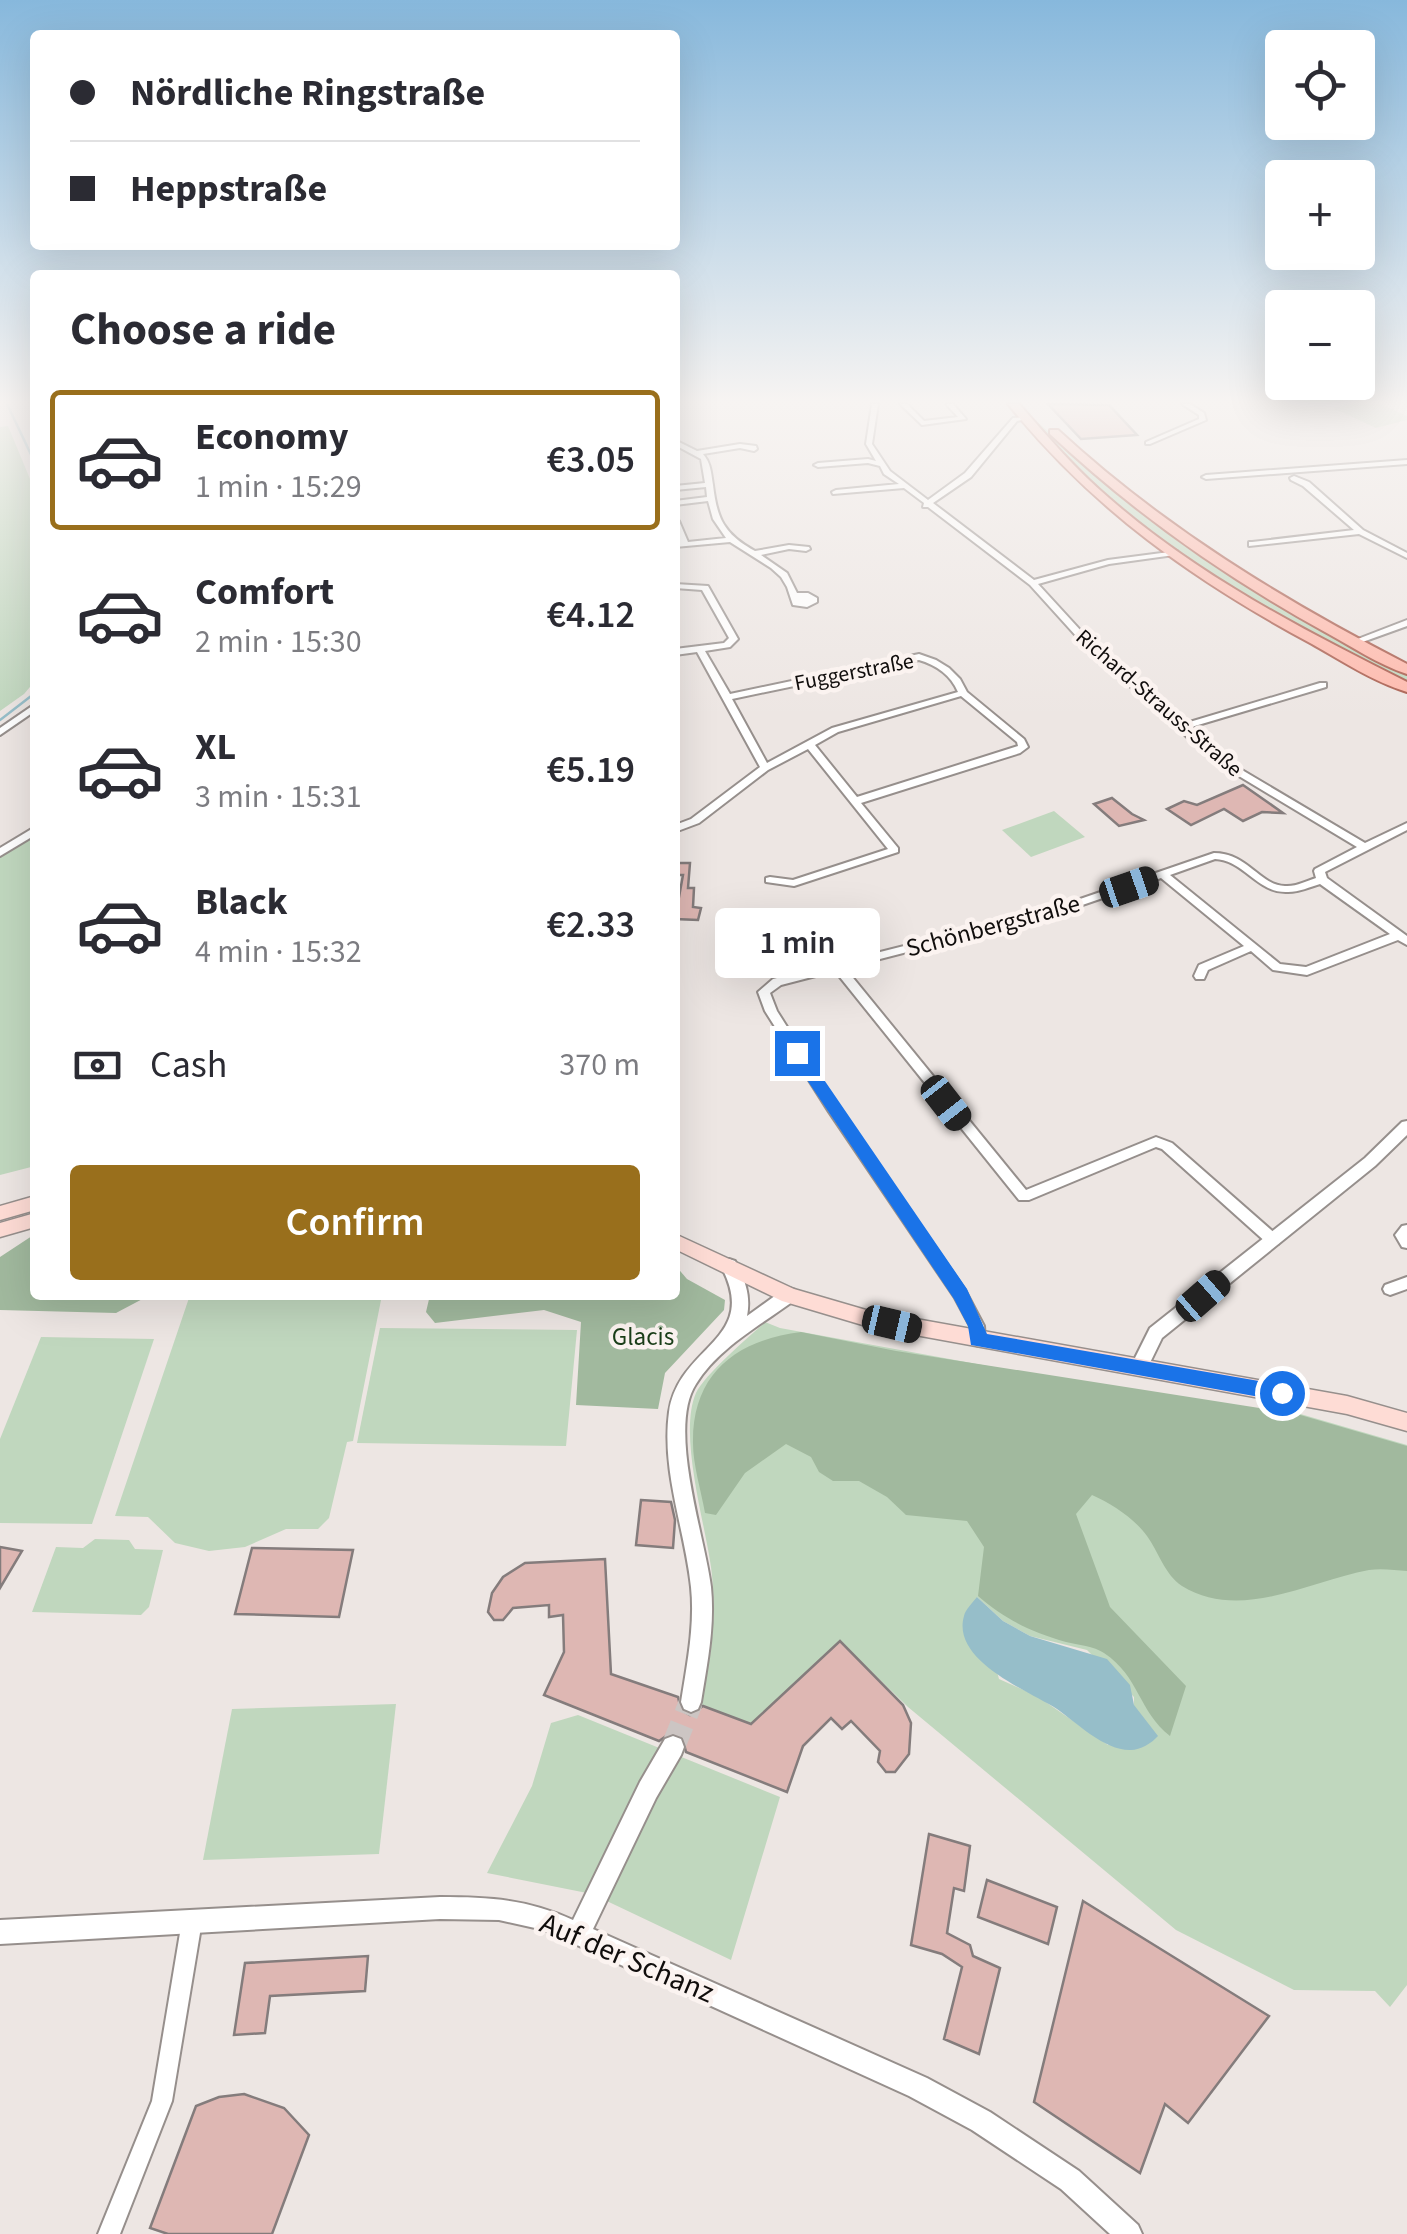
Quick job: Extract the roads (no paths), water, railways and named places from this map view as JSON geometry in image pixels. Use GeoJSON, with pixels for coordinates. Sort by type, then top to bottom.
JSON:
{"type":"FeatureCollection","features":[{"type":"Feature","properties":{"kind":"main road"},"geometry":{"type":"LineString","coordinates":[[1115,508],[1174,553],[1266,612],[1407,688]]}},
{"type":"Feature","properties":{"kind":"main road"},"geometry":{"type":"LineString","coordinates":[[1141,508],[1252,585],[1407,670]]}},
{"type":"Feature","properties":{"kind":"main road"},"geometry":{"type":"LineString","coordinates":[[0,1213],[30,1204]]}},
{"type":"Feature","properties":{"kind":"main road"},"geometry":{"type":"LineString","coordinates":[[0,1230],[30,1221]]}},
{"type":"Feature","properties":{"kind":"main road"},"geometry":{"type":"LineString","coordinates":[[680,1242],[789,1294],[866,1318],[1347,1405],[1407,1422]]}},
{"type":"Feature","properties":{"kind":"street"},"geometry":{"type":"LineString","coordinates":[[714,508],[730,540]]}},
{"type":"Feature","properties":{"kind":"street","name":"Richard-Strauss-Straße"},"geometry":{"type":"LineString","coordinates":[[931,508],[1033,582],[1090,646],[1233,771],[1364,847]]}},
{"type":"Feature","properties":{"kind":"street"},"geometry":{"type":"LineString","coordinates":[[1333,508],[1360,532],[1407,556]]}},
{"type":"Feature","properties":{"kind":"street"},"geometry":{"type":"LineString","coordinates":[[1252,544],[1360,532]]}},
{"type":"Feature","properties":{"kind":"street"},"geometry":{"type":"LineString","coordinates":[[680,544],[730,540],[774,563],[794,596]]}},
{"type":"Feature","properties":{"kind":"street"},"geometry":{"type":"LineString","coordinates":[[754,553],[806,548]]}},
{"type":"Feature","properties":{"kind":"street"},"geometry":{"type":"LineString","coordinates":[[1033,582],[1121,560],[1174,553]]}},
{"type":"Feature","properties":{"kind":"street"},"geometry":{"type":"LineString","coordinates":[[680,586],[705,588],[734,639],[727,645],[680,651]]}},
{"type":"Feature","properties":{"kind":"street"},"geometry":{"type":"LineString","coordinates":[[1354,642],[1407,623]]}},
{"type":"Feature","properties":{"kind":"street"},"geometry":{"type":"LineString","coordinates":[[700,648],[765,768]]}},
{"type":"Feature","properties":{"kind":"street","name":"Fuggerstraße"},"geometry":{"type":"LineString","coordinates":[[727,697],[919,657],[934,662],[961,685],[963,694],[1014,733],[1023,747],[856,801]]}},
{"type":"Feature","properties":{"kind":"street"},"geometry":{"type":"LineString","coordinates":[[1182,727],[1323,684]]}},
{"type":"Feature","properties":{"kind":"street"},"geometry":{"type":"LineString","coordinates":[[680,827],[694,821],[765,768],[859,720],[963,694]]}},
{"type":"Feature","properties":{"kind":"street"},"geometry":{"type":"LineString","coordinates":[[0,732],[30,711]]}},
{"type":"Feature","properties":{"kind":"street"},"geometry":{"type":"LineString","coordinates":[[770,880],[794,883],[894,850],[809,744]]}},
{"type":"Feature","properties":{"kind":"street"},"geometry":{"type":"LineString","coordinates":[[1403,938],[1322,880],[1320,871],[1407,826]]}},
{"type":"Feature","properties":{"kind":"street"},"geometry":{"type":"LineString","coordinates":[[0,853],[30,833]]}},
{"type":"Feature","properties":{"kind":"street"},"geometry":{"type":"LineString","coordinates":[[0,840],[14,844]]}},
{"type":"Feature","properties":{"kind":"street","name":"Schönbergstraße"},"geometry":{"type":"LineString","coordinates":[[978,1340],[977,1326],[960,1294],[770,1011],[764,992],[777,982],[1055,911],[1222,854],[1276,888],[1287,890],[1322,880]]}},
{"type":"Feature","properties":{"kind":"street"},"geometry":{"type":"LineString","coordinates":[[1164,875],[1250,947],[1290,972],[1307,972],[1403,938]]}},
{"type":"Feature","properties":{"kind":"street"},"geometry":{"type":"LineString","coordinates":[[1200,976],[1203,968],[1250,947]]}},
{"type":"Feature","properties":{"kind":"street"},"geometry":{"type":"LineString","coordinates":[[838,966],[1024,1196],[1156,1142],[1167,1146],[1274,1240]]}},
{"type":"Feature","properties":{"kind":"street"},"geometry":{"type":"LineString","coordinates":[[1139,1368],[1156,1332],[1370,1162],[1407,1126]]}},
{"type":"Feature","properties":{"kind":"street"},"geometry":{"type":"LineString","coordinates":[[726,1344],[742,1308],[742,1295],[729,1266]]}},
{"type":"Feature","properties":{"kind":"street"},"geometry":{"type":"LineString","coordinates":[[1390,1289],[1407,1283]]}},
{"type":"Feature","properties":{"kind":"street"},"geometry":{"type":"LineString","coordinates":[[686,1700],[698,1656],[701,1592],[678,1450],[683,1389],[726,1344],[789,1294]]}},
{"type":"Feature","properties":{"kind":"street"},"geometry":{"type":"LineString","coordinates":[[578,1934],[668,1745]]}},
{"type":"Feature","properties":{"kind":"street","name":"Auf der Schanz"},"geometry":{"type":"LineString","coordinates":[[0,1932],[475,1907],[545,1919],[918,2088],[981,2121],[1070,2180],[1129,2234]]}},
{"type":"Feature","properties":{"kind":"street"},"geometry":{"type":"LineString","coordinates":[[109,2234],[162,2101],[192,1921]]}},
{"type":"Feature","properties":{"kind":"water"},"geometry":{"type":"Polygon","coordinates":[[[977,1597],[1003,1621],[1030,1636],[1107,1659],[1130,1685],[1134,1705],[1158,1736],[1134,1750],[1111,1746],[995,1673],[969,1647],[963,1632],[965,1614],[977,1597]]]}},
{"type":"Feature","properties":{"kind":"waterway"},"geometry":{"type":"LineString","coordinates":[[0,720],[30,697]]}},
{"type":"Feature","properties":{"kind":"tunnel"},"geometry":{"type":"LineString","coordinates":[[673,1747],[691,1702]]}},
{"type":"Feature","properties":{"kind":"park label","name":"Glacis"},"geometry":{"type":"Point","coordinates":[643,1337]}}]}
